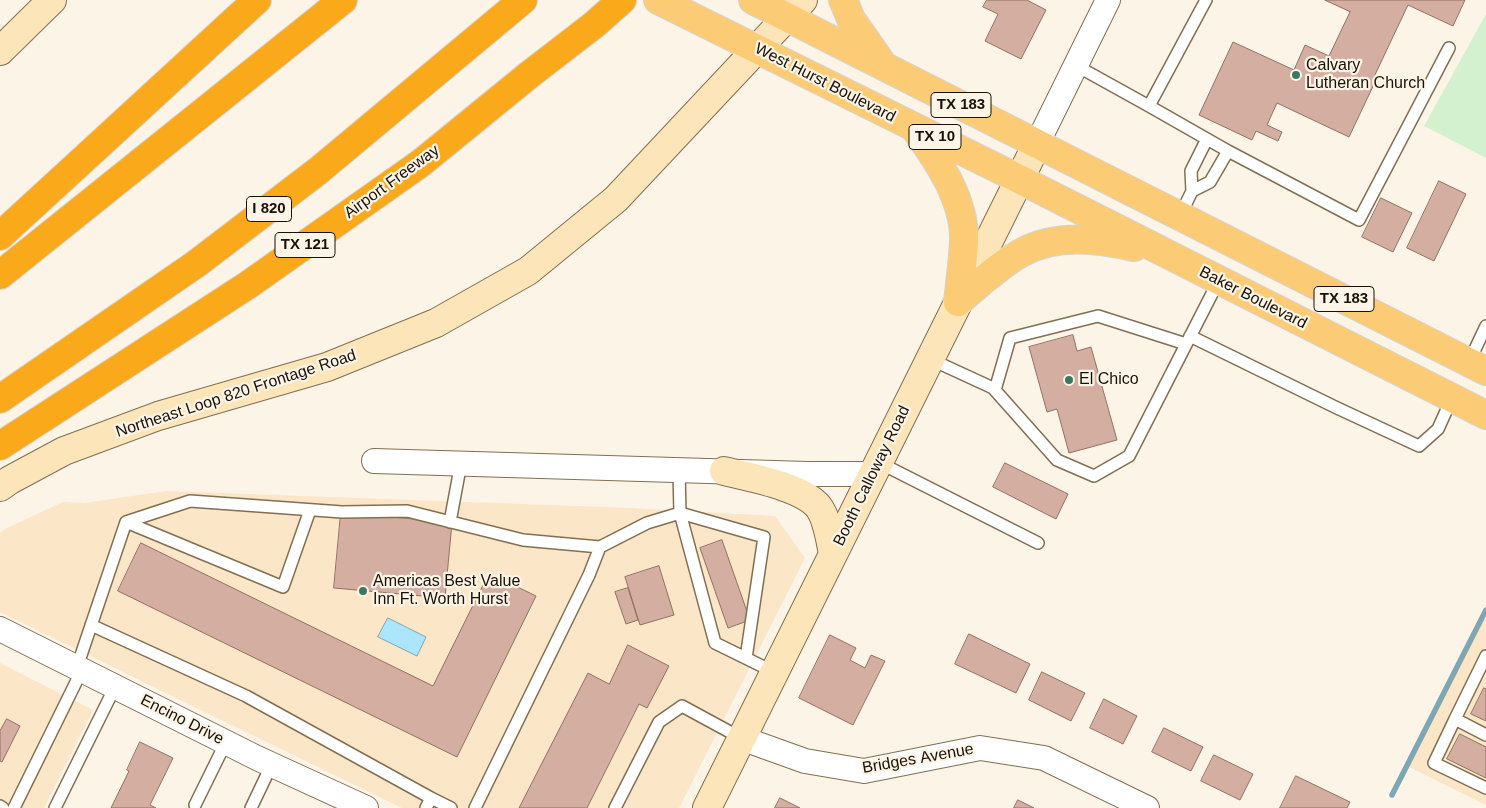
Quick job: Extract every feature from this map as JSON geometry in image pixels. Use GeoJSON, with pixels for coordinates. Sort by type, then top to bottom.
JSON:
{"type":"FeatureCollection","features":[{"type":"Feature","properties":{"kind":"highway"},"geometry":{"type":"LineString","coordinates":[[0,236],[257,0]]}},
{"type":"Feature","properties":{"kind":"highway"},"geometry":{"type":"LineString","coordinates":[[0,275],[343,0]]}},
{"type":"Feature","properties":{"kind":"highway","name":"I 820"},"geometry":{"type":"LineString","coordinates":[[0,399],[196,264],[318,172],[523,0]]}},
{"type":"Feature","properties":{"kind":"highway","name":"Airport Freeway"},"geometry":{"type":"LineString","coordinates":[[0,446],[248,285],[421,163],[595,24],[622,0]]}},
{"type":"Feature","properties":{"kind":"main road"},"geometry":{"type":"LineString","coordinates":[[0,51],[52,0]]}},
{"type":"Feature","properties":{"kind":"main road","name":"West Hurst Boulevard"},"geometry":{"type":"LineString","coordinates":[[658,0],[1019,180]]}},
{"type":"Feature","properties":{"kind":"main road","name":"TX 183"},"geometry":{"type":"LineString","coordinates":[[753,0],[795,8],[885,67],[1478,366]]}},
{"type":"Feature","properties":{"kind":"main road"},"geometry":{"type":"LineString","coordinates":[[843,0],[851,19],[885,67]]}},
{"type":"Feature","properties":{"kind":"main road","name":"Northeast Loop 820 Frontage Road"},"geometry":{"type":"LineString","coordinates":[[0,487],[64,451],[158,416],[327,367],[427,327],[528,271],[616,199],[795,8]]}},
{"type":"Feature","properties":{"kind":"main road"},"geometry":{"type":"LineString","coordinates":[[913,127],[937,160],[958,206],[964,239],[958,302]]}},
{"type":"Feature","properties":{"kind":"main road","name":"Booth Calloway Road"},"geometry":{"type":"LineString","coordinates":[[707,808],[1037,144]]}},
{"type":"Feature","properties":{"kind":"main road","name":"Baker Boulevard"},"geometry":{"type":"LineString","coordinates":[[1019,180],[1486,416]]}},
{"type":"Feature","properties":{"kind":"main road"},"geometry":{"type":"LineString","coordinates":[[958,302],[998,268],[1023,252],[1047,243],[1079,239],[1109,242],[1171,256]]}},
{"type":"Feature","properties":{"kind":"main road"},"geometry":{"type":"LineString","coordinates":[[1452,398],[1478,366]]}},
{"type":"Feature","properties":{"kind":"main road"},"geometry":{"type":"LineString","coordinates":[[724,471],[769,482],[810,499],[819,508],[825,522],[833,554]]}},
{"type":"Feature","properties":{"kind":"street"},"geometry":{"type":"LineString","coordinates":[[1037,144],[1108,0]]}},
{"type":"Feature","properties":{"kind":"street"},"geometry":{"type":"LineString","coordinates":[[374,461],[724,471],[876,468]]}},
{"type":"Feature","properties":{"kind":"street","name":"Encino Drive"},"geometry":{"type":"LineString","coordinates":[[0,629],[226,742],[366,808]]}},
{"type":"Feature","properties":{"kind":"street","name":"Bridges Avenue"},"geometry":{"type":"LineString","coordinates":[[741,738],[805,761],[864,771],[980,748],[1044,758],[1117,801],[1147,808]]}},
{"type":"Feature","properties":{"kind":"lane"},"geometry":{"type":"LineString","coordinates":[[1149,106],[1206,0]]}},
{"type":"Feature","properties":{"kind":"lane"},"geometry":{"type":"LineString","coordinates":[[1075,64],[1228,151],[1359,220],[1449,48]]}},
{"type":"Feature","properties":{"kind":"lane"},"geometry":{"type":"LineString","coordinates":[[1180,216],[1192,191],[1190,171],[1207,139]]}},
{"type":"Feature","properties":{"kind":"lane"},"geometry":{"type":"LineString","coordinates":[[1192,191],[1210,182],[1228,151]]}},
{"type":"Feature","properties":{"kind":"lane"},"geometry":{"type":"LineString","coordinates":[[930,359],[995,390],[1057,460],[1094,476],[1129,456],[1219,280]]}},
{"type":"Feature","properties":{"kind":"lane"},"geometry":{"type":"LineString","coordinates":[[995,390],[1010,338],[1098,316],[1188,340],[1419,446],[1438,429],[1452,398]]}},
{"type":"Feature","properties":{"kind":"lane"},"geometry":{"type":"LineString","coordinates":[[1478,366],[1486,326]]}},
{"type":"Feature","properties":{"kind":"lane"},"geometry":{"type":"LineString","coordinates":[[450,522],[461,463]]}},
{"type":"Feature","properties":{"kind":"lane"},"geometry":{"type":"LineString","coordinates":[[876,468],[1038,542]]}},
{"type":"Feature","properties":{"kind":"lane"},"geometry":{"type":"LineString","coordinates":[[680,470],[680,513],[715,643],[774,672]]}},
{"type":"Feature","properties":{"kind":"lane"},"geometry":{"type":"LineString","coordinates":[[126,522],[190,501],[342,512],[407,511],[523,540],[600,547],[647,522],[680,513],[764,536],[746,658]]}},
{"type":"Feature","properties":{"kind":"lane"},"geometry":{"type":"LineString","coordinates":[[126,522],[283,587],[310,510]]}},
{"type":"Feature","properties":{"kind":"lane"},"geometry":{"type":"LineString","coordinates":[[14,808],[79,669],[97,603],[126,522]]}},
{"type":"Feature","properties":{"kind":"lane"},"geometry":{"type":"LineString","coordinates":[[475,808],[589,575],[600,547]]}},
{"type":"Feature","properties":{"kind":"lane"},"geometry":{"type":"LineString","coordinates":[[91,625],[246,696],[428,803],[450,808]]}},
{"type":"Feature","properties":{"kind":"lane"},"geometry":{"type":"LineString","coordinates":[[1486,656],[1482,675],[1455,720],[1434,763],[1486,788]]}},
{"type":"Feature","properties":{"kind":"lane"},"geometry":{"type":"LineString","coordinates":[[55,808],[115,687]]}},
{"type":"Feature","properties":{"kind":"lane"},"geometry":{"type":"LineString","coordinates":[[614,808],[659,722],[682,706],[741,738]]}},
{"type":"Feature","properties":{"kind":"lane"},"geometry":{"type":"LineString","coordinates":[[1455,720],[1486,735]]}},
{"type":"Feature","properties":{"kind":"lane"},"geometry":{"type":"LineString","coordinates":[[195,805],[226,742]]}},
{"type":"Feature","properties":{"kind":"lane"},"geometry":{"type":"LineString","coordinates":[[250,808],[272,764]]}},
{"type":"Feature","properties":{"kind":"shaded area"},"geometry":{"type":"Polygon","coordinates":[[[167,491],[630,508],[775,516],[805,558],[679,808],[402,808],[0,612],[0,533],[5,529],[63,502],[84,503],[167,491]]]}},
{"type":"Feature","properties":{"kind":"shaded area"},"geometry":{"type":"Polygon","coordinates":[[[1486,611],[1486,805],[1409,767],[1486,611]]]}},
{"type":"Feature","properties":{"kind":"shaded area"},"geometry":{"type":"Polygon","coordinates":[[[0,663],[93,710],[44,808],[0,808],[0,663]]]}},
{"type":"Feature","properties":{"kind":"green space"},"geometry":{"type":"Polygon","coordinates":[[[1486,14],[1486,158],[1424,126],[1486,14]]]}},
{"type":"Feature","properties":{"kind":"water"},"geometry":{"type":"Polygon","coordinates":[[[388,618],[426,637],[417,656],[378,637],[388,618]]]}},
{"type":"Feature","properties":{"kind":"building"},"geometry":{"type":"Polygon","coordinates":[[[987,0],[1027,0],[1046,10],[1021,59],[985,41],[998,14],[983,7],[987,0]]]}},
{"type":"Feature","properties":{"kind":"building","name":"Calvary Lutheran Church"},"geometry":{"type":"Polygon","coordinates":[[[1325,0],[1465,0],[1453,26],[1408,5],[1373,79],[1376,80],[1349,137],[1277,103],[1267,125],[1282,132],[1278,141],[1256,131],[1252,140],[1199,115],[1233,42],[1294,70],[1305,45],[1329,56],[1350,12],[1325,0]]]}},
{"type":"Feature","properties":{"kind":"building"},"geometry":{"type":"Polygon","coordinates":[[[1439,181],[1466,194],[1434,261],[1407,248],[1439,181]]]}},
{"type":"Feature","properties":{"kind":"building"},"geometry":{"type":"Polygon","coordinates":[[[1381,198],[1412,213],[1393,252],[1362,237],[1381,198]]]}},
{"type":"Feature","properties":{"kind":"building","name":"El Chico"},"geometry":{"type":"Polygon","coordinates":[[[1073,335],[1077,351],[1091,347],[1117,440],[1069,453],[1057,409],[1047,412],[1029,347],[1073,335]]]}},
{"type":"Feature","properties":{"kind":"building"},"geometry":{"type":"Polygon","coordinates":[[[1005,463],[1068,494],[1056,519],[993,487],[1005,463]]]}},
{"type":"Feature","properties":{"kind":"building"},"geometry":{"type":"Polygon","coordinates":[[[341,513],[452,522],[445,598],[334,588],[341,513]]]}},
{"type":"Feature","properties":{"kind":"building"},"geometry":{"type":"Polygon","coordinates":[[[722,540],[750,620],[728,628],[700,548],[722,540]]]}},
{"type":"Feature","properties":{"kind":"building"},"geometry":{"type":"Polygon","coordinates":[[[141,543],[433,686],[489,573],[536,596],[457,757],[118,591],[141,543]]]}},
{"type":"Feature","properties":{"kind":"building"},"geometry":{"type":"Polygon","coordinates":[[[659,566],[674,615],[640,625],[625,577],[659,566]]]}},
{"type":"Feature","properties":{"kind":"building"},"geometry":{"type":"Polygon","coordinates":[[[628,588],[638,620],[626,624],[615,592],[628,588]]]}},
{"type":"Feature","properties":{"kind":"building"},"geometry":{"type":"Polygon","coordinates":[[[969,634],[1030,664],[1016,693],[955,664],[969,634]]]}},
{"type":"Feature","properties":{"kind":"building"},"geometry":{"type":"Polygon","coordinates":[[[830,635],[856,648],[850,660],[865,668],[871,655],[885,661],[853,725],[799,698],[830,635]]]}},
{"type":"Feature","properties":{"kind":"building"},"geometry":{"type":"Polygon","coordinates":[[[628,645],[669,666],[647,708],[639,704],[587,808],[519,808],[588,673],[609,684],[628,645]]]}},
{"type":"Feature","properties":{"kind":"building"},"geometry":{"type":"Polygon","coordinates":[[[1042,672],[1085,693],[1071,721],[1029,700],[1042,672]]]}},
{"type":"Feature","properties":{"kind":"building"},"geometry":{"type":"Polygon","coordinates":[[[1484,688],[1486,689],[1486,721],[1471,714],[1484,688]]]}},
{"type":"Feature","properties":{"kind":"building"},"geometry":{"type":"Polygon","coordinates":[[[1104,699],[1137,716],[1123,744],[1090,728],[1104,699]]]}},
{"type":"Feature","properties":{"kind":"building"},"geometry":{"type":"Polygon","coordinates":[[[7,719],[20,726],[2,762],[0,761],[0,731],[7,719]]]}},
{"type":"Feature","properties":{"kind":"building"},"geometry":{"type":"Polygon","coordinates":[[[1164,728],[1203,747],[1191,771],[1152,752],[1164,728]]]}},
{"type":"Feature","properties":{"kind":"building"},"geometry":{"type":"Polygon","coordinates":[[[1460,734],[1486,747],[1486,778],[1447,759],[1460,734]]]}},
{"type":"Feature","properties":{"kind":"building"},"geometry":{"type":"Polygon","coordinates":[[[140,742],[173,758],[150,805],[156,808],[111,808],[129,771],[127,770],[140,742]]]}},
{"type":"Feature","properties":{"kind":"building"},"geometry":{"type":"Polygon","coordinates":[[[1214,755],[1253,774],[1240,800],[1201,781],[1214,755]]]}},
{"type":"Feature","properties":{"kind":"building"},"geometry":{"type":"Polygon","coordinates":[[[1296,776],[1350,802],[1347,808],[1280,808],[1296,776]]]}},
{"type":"Feature","properties":{"kind":"building"},"geometry":{"type":"Polygon","coordinates":[[[780,798],[800,808],[775,808],[780,798]]]}},
{"type":"Feature","properties":{"kind":"building"},"geometry":{"type":"Polygon","coordinates":[[[1018,800],[1034,808],[1014,808],[1018,800]]]}},
{"type":"Feature","properties":{"kind":"waterway"},"geometry":{"type":"LineString","coordinates":[[1392,795],[1486,610]]}},
{"type":"Feature","properties":{"kind":"place","name":"Calvary Lutheran Church"},"geometry":{"type":"Point","coordinates":[1296,75]}},
{"type":"Feature","properties":{"kind":"place","name":"El Chico"},"geometry":{"type":"Point","coordinates":[1069,380]}},
{"type":"Feature","properties":{"kind":"place","name":"Americas Best Value Inn Ft. Worth Hurst"},"geometry":{"type":"Point","coordinates":[363,591]}}]}
